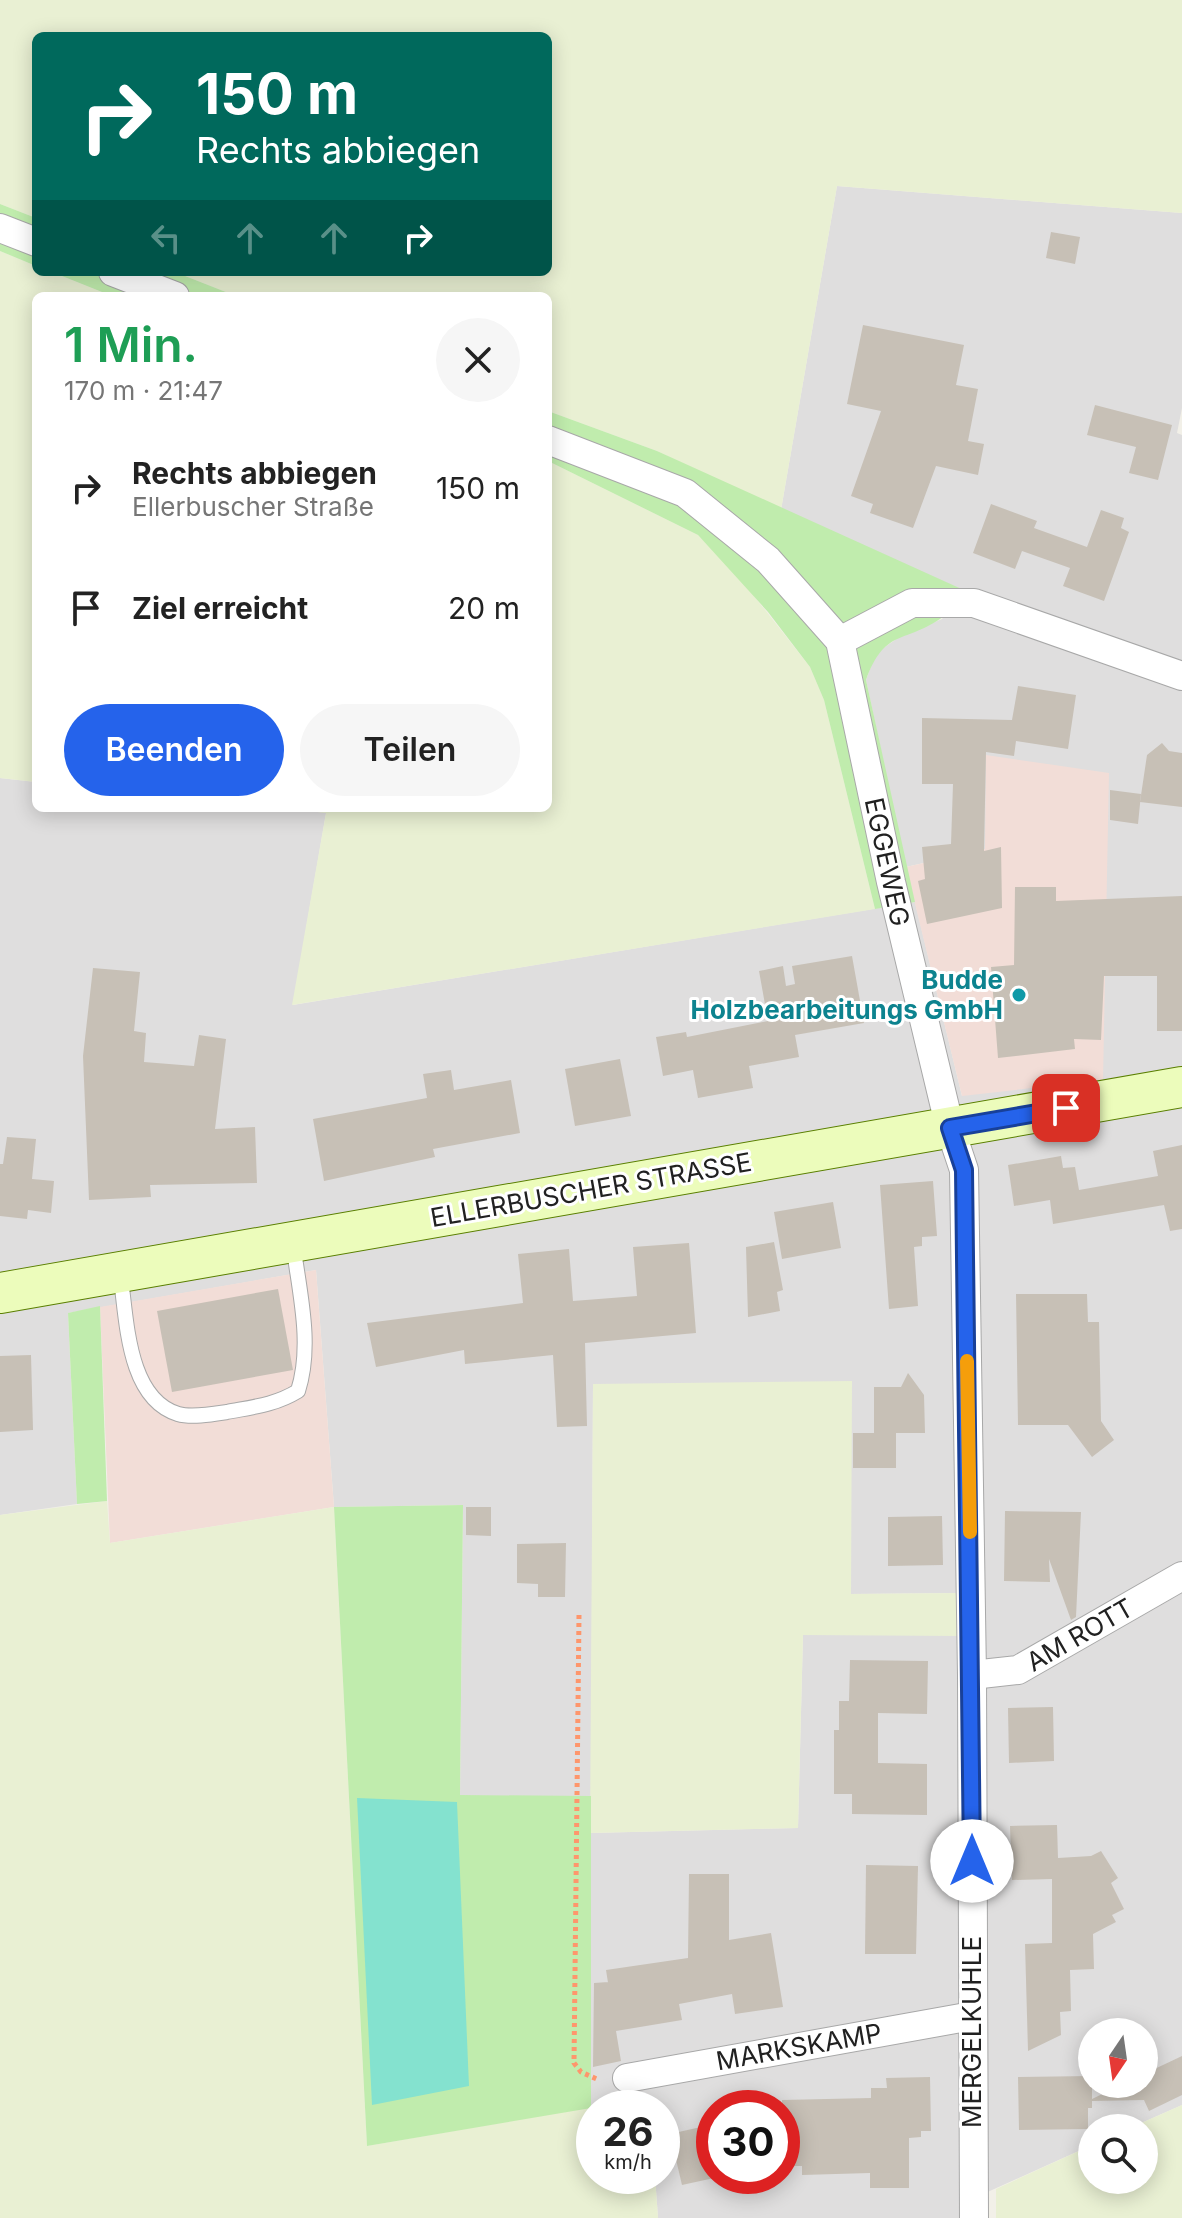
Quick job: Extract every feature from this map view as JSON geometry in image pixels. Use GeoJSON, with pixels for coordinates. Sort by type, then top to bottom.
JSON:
{"type":"FeatureCollection","features":[{"type":"Feature","properties":{"kind":"main road","name":"ELLERBUSCHER STRASSE"},"geometry":{"type":"LineString","coordinates":[[0,1293],[1182,1087]]}},
{"type":"Feature","properties":{"kind":"street"},"geometry":{"type":"LineString","coordinates":[[0,228],[32,240]]}},
{"type":"Feature","properties":{"kind":"street"},"geometry":{"type":"LineString","coordinates":[[123,276],[165,292]]}},
{"type":"Feature","properties":{"kind":"street","name":"EGGEWEG"},"geometry":{"type":"LineString","coordinates":[[552,442],[685,493],[768,560],[840,641],[891,882],[950,1128]]}},
{"type":"Feature","properties":{"kind":"street"},"geometry":{"type":"LineString","coordinates":[[840,641],[912,603],[974,603],[1182,676]]}},
{"type":"Feature","properties":{"kind":"street","name":"MERGELKUHLE"},"geometry":{"type":"LineString","coordinates":[[950,1128],[964,1170],[972,1675],[974,2218]]}},
{"type":"Feature","properties":{"kind":"street","name":"AM ROTT"},"geometry":{"type":"LineString","coordinates":[[972,1675],[1018,1670],[1182,1576]]}},
{"type":"Feature","properties":{"kind":"street","name":"MARKSKAMP"},"geometry":{"type":"LineString","coordinates":[[627,2078],[972,2016]]}},
{"type":"Feature","properties":{"kind":"lane"},"geometry":{"type":"LineString","coordinates":[[119,1272],[133,1354],[145,1387],[159,1404],[180,1415],[277,1404],[298,1391],[303,1373],[305,1344],[293,1242]]}},
{"type":"Feature","properties":{"kind":"path"},"geometry":{"type":"LineString","coordinates":[[579,1615],[574,2063],[581,2072],[600,2081],[627,2078]]}},
{"type":"Feature","properties":{"kind":"shaded area"},"geometry":{"type":"Polygon","coordinates":[[[837,186],[1182,213],[1182,408],[1177,433],[1182,435],[1182,2105],[1158,2116],[1078,2114],[1078,2151],[961,2204],[961,2218],[658,2218],[656,2194],[680,2194],[680,2090],[591,2090],[590,1833],[798,1828],[803,1635],[960,1593],[851,1594],[593,1385],[591,1796],[460,1796],[463,1505],[334,1507],[316,1270],[68,1313],[77,1504],[0,1515],[0,778],[32,782],[32,812],[326,813],[293,1005],[915,902],[962,1096],[985,849],[906,867],[866,680],[876,653],[901,636],[942,619],[965,591],[781,510],[837,186]]]}},
{"type":"Feature","properties":{"kind":"shaded area"},"geometry":{"type":"Polygon","coordinates":[[[986,755],[1109,773],[1103,1080],[962,1096],[906,867],[985,849],[986,755]]]}},
{"type":"Feature","properties":{"kind":"shaded area"},"geometry":{"type":"Polygon","coordinates":[[[316,1270],[334,1507],[110,1543],[100,1307],[316,1270]]]}},
{"type":"Feature","properties":{"kind":"shaded area"},"geometry":{"type":"Polygon","coordinates":[[[357,1798],[457,1802],[469,2086],[372,2105],[357,1798]]]}},
{"type":"Feature","properties":{"kind":"green space"},"geometry":{"type":"Polygon","coordinates":[[[0,0],[1182,0],[1182,213],[837,186],[781,510],[657,451],[552,412],[552,292],[226,292],[185,276],[552,276],[552,32],[32,32],[32,216],[0,204],[0,0]]]}},
{"type":"Feature","properties":{"kind":"green space"},"geometry":{"type":"Polygon","coordinates":[[[0,204],[32,216],[32,264],[0,251],[0,204]]]}},
{"type":"Feature","properties":{"kind":"green space"},"geometry":{"type":"Polygon","coordinates":[[[0,251],[32,264],[32,276],[62,276],[102,292],[32,292],[32,782],[0,778],[0,251]]]}},
{"type":"Feature","properties":{"kind":"green space"},"geometry":{"type":"Polygon","coordinates":[[[62,276],[185,276],[226,292],[102,292],[62,276]]]}},
{"type":"Feature","properties":{"kind":"green space"},"geometry":{"type":"Polygon","coordinates":[[[552,412],[657,451],[966,591],[940,619],[896,640],[880,652],[866,680],[915,902],[875,909],[824,700],[810,667],[768,612],[698,535],[552,463],[552,412]]]}},
{"type":"Feature","properties":{"kind":"green space"},"geometry":{"type":"Polygon","coordinates":[[[552,463],[698,535],[743,582],[810,667],[824,700],[875,909],[292,1005],[326,813],[318,812],[552,812],[552,463]]]}},
{"type":"Feature","properties":{"kind":"green space"},"geometry":{"type":"Polygon","coordinates":[[[100,1306],[107,1501],[77,1504],[68,1313],[100,1306]]]}},
{"type":"Feature","properties":{"kind":"green space"},"geometry":{"type":"Polygon","coordinates":[[[852,1381],[851,1594],[961,1593],[962,1636],[803,1635],[798,1828],[590,1833],[593,1384],[852,1381]]]}},
{"type":"Feature","properties":{"kind":"green space"},"geometry":{"type":"Polygon","coordinates":[[[107,1501],[110,1543],[334,1507],[367,2146],[576,2110],[576,2194],[656,2194],[658,2218],[0,2218],[0,1515],[107,1501]]]}},
{"type":"Feature","properties":{"kind":"green space"},"geometry":{"type":"Polygon","coordinates":[[[463,1505],[460,1795],[591,1796],[591,2090],[576,2090],[576,2111],[367,2146],[334,1507],[463,1505]]]}},
{"type":"Feature","properties":{"kind":"green space"},"geometry":{"type":"Polygon","coordinates":[[[1182,2105],[1182,2218],[996,2218],[996,2189],[1078,2151],[1078,2194],[1158,2194],[1158,2116],[1182,2105]]]}},
{"type":"Feature","properties":{"kind":"building"},"geometry":{"type":"Polygon","coordinates":[[[1051,232],[1080,237],[1075,264],[1046,258],[1051,232]]]}},
{"type":"Feature","properties":{"kind":"building"},"geometry":{"type":"Polygon","coordinates":[[[863,325],[964,345],[956,385],[978,389],[968,441],[984,444],[978,475],[936,466],[913,528],[870,513],[873,504],[851,496],[881,411],[847,404],[863,325]]]}},
{"type":"Feature","properties":{"kind":"building"},"geometry":{"type":"Polygon","coordinates":[[[1095,405],[1172,425],[1158,480],[1129,473],[1136,447],[1087,435],[1095,405]]]}},
{"type":"Feature","properties":{"kind":"building"},"geometry":{"type":"Polygon","coordinates":[[[991,504],[1037,521],[1034,528],[1087,547],[1101,510],[1124,518],[1121,528],[1129,532],[1104,601],[1063,586],[1070,568],[1022,551],[1015,569],[973,553],[991,504]]]}},
{"type":"Feature","properties":{"kind":"building"},"geometry":{"type":"Polygon","coordinates":[[[1018,686],[1076,695],[1068,749],[1016,741],[1014,756],[986,752],[984,851],[1001,847],[1002,908],[927,924],[918,881],[925,879],[922,847],[951,844],[953,784],[922,784],[922,718],[1012,720],[1018,686]]]}},
{"type":"Feature","properties":{"kind":"building"},"geometry":{"type":"Polygon","coordinates":[[[1162,743],[1169,751],[1182,753],[1182,807],[1140,802],[1147,755],[1162,743]]]}},
{"type":"Feature","properties":{"kind":"building"},"geometry":{"type":"Polygon","coordinates":[[[1110,790],[1141,794],[1138,824],[1110,820],[1110,790]]]}},
{"type":"Feature","properties":{"kind":"building"},"geometry":{"type":"Polygon","coordinates":[[[1015,887],[1056,887],[1056,901],[1182,896],[1182,1031],[1157,1031],[1157,976],[1104,976],[1101,1040],[1074,1039],[1075,1049],[998,1058],[991,967],[1014,965],[1015,887]]]}},
{"type":"Feature","properties":{"kind":"building"},"geometry":{"type":"Polygon","coordinates":[[[852,956],[864,1023],[795,1035],[799,1057],[749,1066],[753,1088],[698,1098],[693,1070],[663,1076],[656,1037],[686,1032],[687,1037],[768,1021],[759,971],[783,966],[786,986],[795,984],[792,966],[852,956]]]}},
{"type":"Feature","properties":{"kind":"building"},"geometry":{"type":"Polygon","coordinates":[[[93,968],[140,972],[134,1031],[146,1033],[144,1062],[194,1066],[199,1035],[226,1039],[215,1129],[255,1127],[257,1183],[150,1185],[151,1197],[89,1200],[83,1056],[93,968]]]}},
{"type":"Feature","properties":{"kind":"building"},"geometry":{"type":"Polygon","coordinates":[[[620,1059],[631,1116],[575,1126],[565,1069],[620,1059]]]}},
{"type":"Feature","properties":{"kind":"building"},"geometry":{"type":"Polygon","coordinates":[[[451,1070],[454,1090],[511,1080],[520,1133],[433,1149],[435,1157],[324,1181],[313,1119],[427,1098],[423,1074],[451,1070]]]}},
{"type":"Feature","properties":{"kind":"building"},"geometry":{"type":"Polygon","coordinates":[[[7,1137],[36,1139],[32,1179],[54,1181],[51,1213],[28,1210],[27,1219],[0,1216],[0,1164],[3,1164],[7,1137]]]}},
{"type":"Feature","properties":{"kind":"building"},"geometry":{"type":"Polygon","coordinates":[[[1182,1145],[1182,1229],[1170,1231],[1164,1205],[1053,1224],[1050,1200],[1014,1206],[1008,1165],[1061,1156],[1063,1168],[1075,1167],[1079,1190],[1158,1176],[1153,1151],[1182,1145]]]}},
{"type":"Feature","properties":{"kind":"building"},"geometry":{"type":"Polygon","coordinates":[[[933,1181],[937,1236],[922,1237],[922,1246],[914,1247],[918,1306],[889,1309],[880,1185],[933,1181]]]}},
{"type":"Feature","properties":{"kind":"building"},"geometry":{"type":"Polygon","coordinates":[[[833,1202],[841,1248],[782,1259],[774,1212],[833,1202]]]}},
{"type":"Feature","properties":{"kind":"building"},"geometry":{"type":"Polygon","coordinates":[[[774,1242],[783,1290],[777,1292],[780,1311],[748,1317],[746,1247],[774,1242]]]}},
{"type":"Feature","properties":{"kind":"building"},"geometry":{"type":"Polygon","coordinates":[[[689,1243],[696,1333],[585,1343],[587,1426],[557,1427],[553,1355],[465,1364],[464,1350],[376,1367],[367,1323],[523,1303],[518,1254],[569,1249],[573,1301],[637,1296],[633,1247],[689,1243]]]}},
{"type":"Feature","properties":{"kind":"building"},"geometry":{"type":"Polygon","coordinates":[[[278,1289],[293,1370],[172,1392],[157,1311],[278,1289]]]}},
{"type":"Feature","properties":{"kind":"building"},"geometry":{"type":"Polygon","coordinates":[[[1016,1294],[1087,1294],[1088,1322],[1099,1322],[1101,1421],[1114,1440],[1092,1457],[1068,1425],[1018,1425],[1016,1294]]]}},
{"type":"Feature","properties":{"kind":"building"},"geometry":{"type":"Polygon","coordinates":[[[31,1355],[33,1430],[0,1432],[0,1356],[31,1355]]]}},
{"type":"Feature","properties":{"kind":"building"},"geometry":{"type":"Polygon","coordinates":[[[908,1373],[924,1395],[925,1433],[896,1433],[896,1468],[853,1468],[853,1433],[874,1433],[874,1387],[901,1387],[908,1373]]]}},
{"type":"Feature","properties":{"kind":"building"},"geometry":{"type":"Polygon","coordinates":[[[466,1507],[491,1507],[491,1536],[466,1535],[466,1507]]]}},
{"type":"Feature","properties":{"kind":"building"},"geometry":{"type":"Polygon","coordinates":[[[1005,1511],[1081,1512],[1076,1617],[1071,1620],[1049,1559],[1050,1582],[1004,1581],[1005,1511]]]}},
{"type":"Feature","properties":{"kind":"building"},"geometry":{"type":"Polygon","coordinates":[[[942,1516],[943,1565],[888,1566],[888,1517],[942,1516]]]}},
{"type":"Feature","properties":{"kind":"building"},"geometry":{"type":"Polygon","coordinates":[[[566,1543],[565,1597],[538,1597],[538,1584],[517,1583],[517,1544],[566,1543]]]}},
{"type":"Feature","properties":{"kind":"building"},"geometry":{"type":"Polygon","coordinates":[[[850,1660],[928,1661],[927,1714],[878,1713],[878,1763],[927,1764],[927,1815],[852,1814],[852,1794],[834,1794],[834,1730],[839,1730],[839,1701],[849,1701],[850,1660]]]}},
{"type":"Feature","properties":{"kind":"building"},"geometry":{"type":"Polygon","coordinates":[[[1053,1707],[1054,1761],[1009,1763],[1008,1708],[1053,1707]]]}},
{"type":"Feature","properties":{"kind":"building"},"geometry":{"type":"Polygon","coordinates":[[[1057,1825],[1058,1858],[1091,1856],[1101,1851],[1118,1878],[1111,1883],[1124,1909],[1112,1915],[1116,1922],[1093,1934],[1094,1969],[1070,1970],[1071,2011],[1060,2012],[1061,2035],[1028,2051],[1025,1944],[1052,1943],[1052,1879],[1012,1880],[1010,1826],[1057,1825]]]}},
{"type":"Feature","properties":{"kind":"building"},"geometry":{"type":"Polygon","coordinates":[[[866,1865],[918,1866],[916,1954],[865,1954],[866,1865]]]}},
{"type":"Feature","properties":{"kind":"building"},"geometry":{"type":"Polygon","coordinates":[[[689,1874],[729,1874],[729,1940],[771,1933],[783,2007],[735,2014],[732,1994],[679,2004],[682,2020],[616,2031],[621,2061],[593,2067],[594,1983],[608,1982],[606,1970],[688,1958],[689,1874]]]}},
{"type":"Feature","properties":{"kind":"building"},"geometry":{"type":"Polygon","coordinates":[[[1182,2056],[1182,2095],[1149,2111],[1144,2100],[1092,2101],[1088,2114],[1078,2114],[1078,2129],[1019,2130],[1018,2077],[1078,2076],[1078,2098],[1158,2098],[1158,2067],[1182,2056]]]}},
{"type":"Feature","properties":{"kind":"building"},"geometry":{"type":"Polygon","coordinates":[[[930,2077],[931,2131],[921,2131],[921,2137],[909,2138],[909,2188],[870,2188],[870,2173],[802,2175],[800,2100],[871,2098],[871,2088],[887,2088],[886,2078],[930,2077]]]}},
{"type":"Feature","properties":{"kind":"building"},"geometry":{"type":"Polygon","coordinates":[[[696,2128],[696,2182],[682,2185],[680,2176],[680,2132],[696,2128]]]}},
{"type":"Feature","properties":{"kind":"slow traffic"},"geometry":{"type":"LineString","coordinates":[[967,1361],[970,1532]]}},
{"type":"Feature","properties":{"kind":"place","name":"Budde Holzbearbeitungs GmbH"},"geometry":{"type":"Point","coordinates":[1019,995]}},
{"type":"Feature","properties":{"kind":"route"},"geometry":{"type":"LineString","coordinates":[[972,1861],[964,1170],[950,1128],[1066,1108]]}}]}
